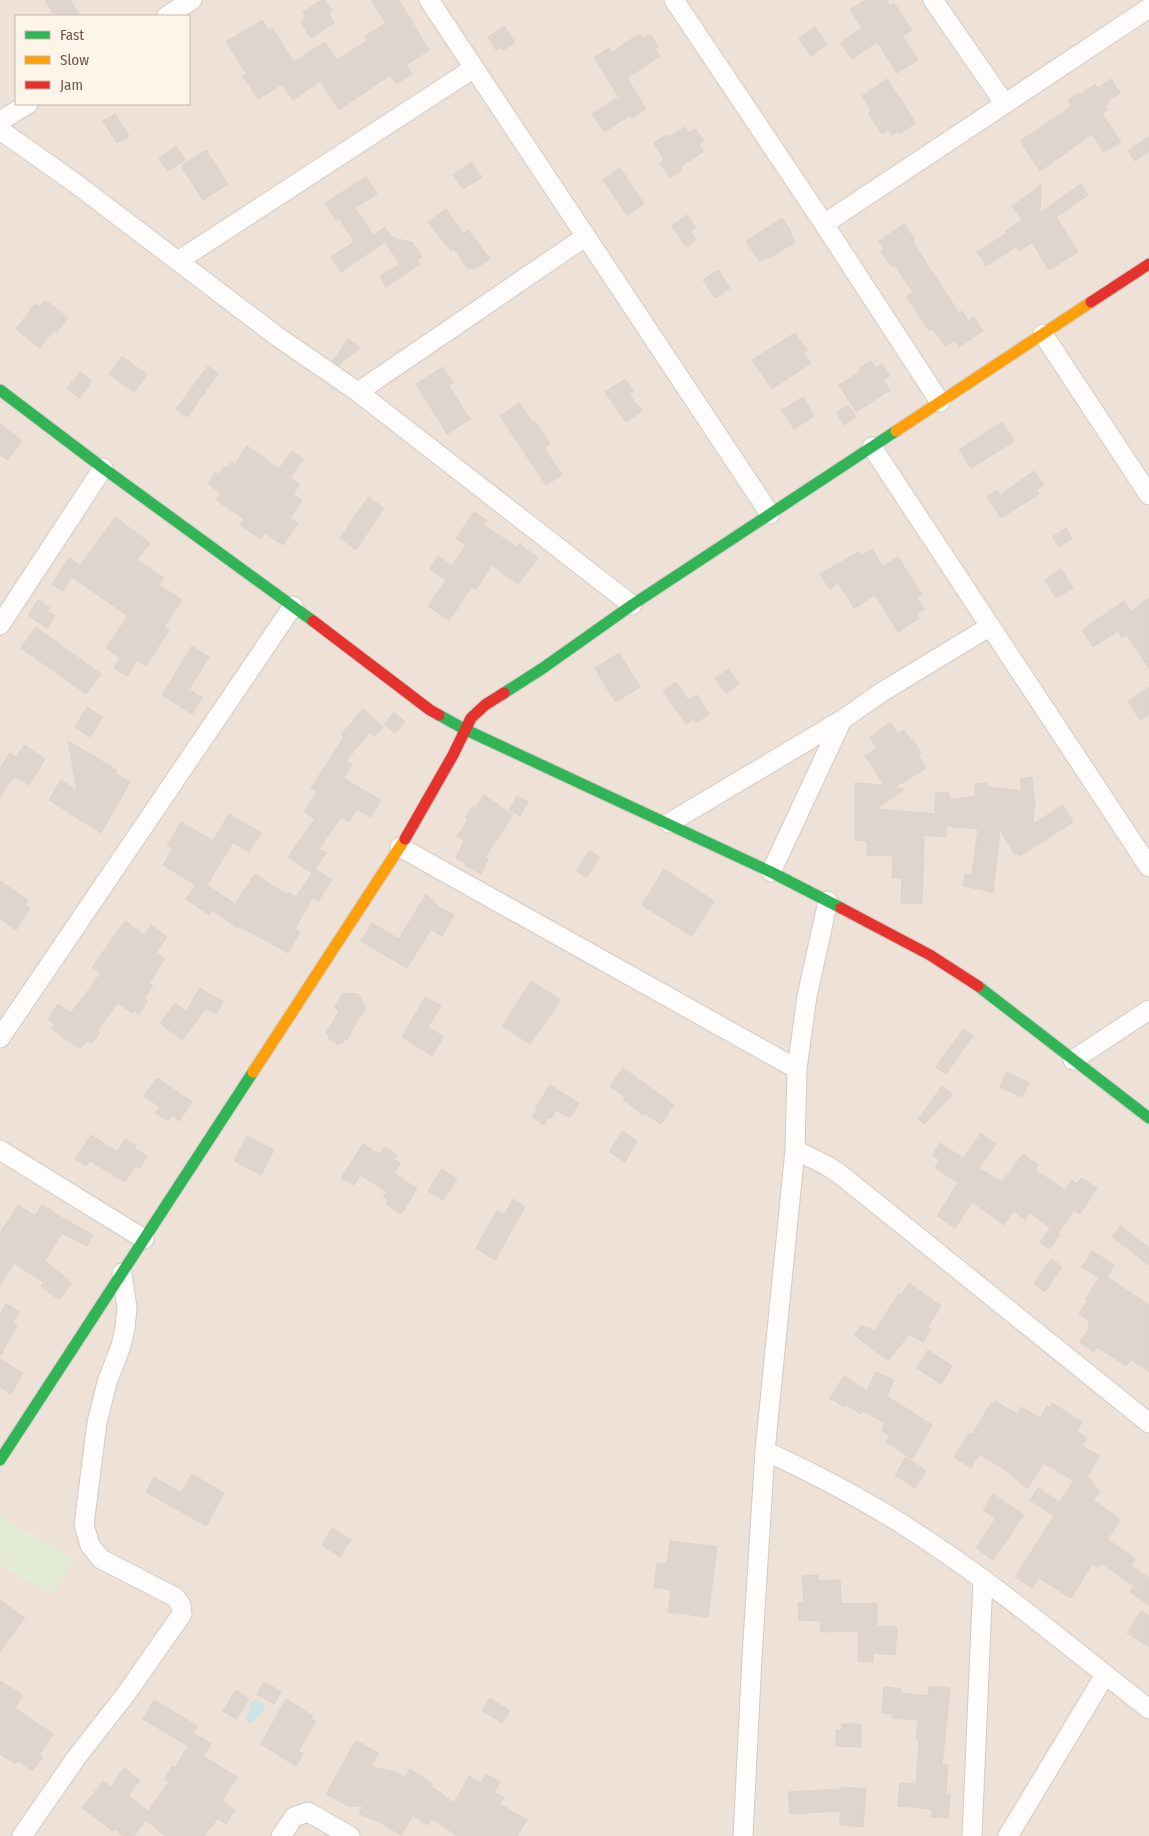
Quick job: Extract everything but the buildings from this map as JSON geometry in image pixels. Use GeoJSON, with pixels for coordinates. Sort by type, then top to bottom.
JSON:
{"type":"FeatureCollection","features":[{"type":"Feature","properties":{"kind":"street"},"geometry":{"type":"LineString","coordinates":[[169,15],[192,0]]}},
{"type":"Feature","properties":{"kind":"street"},"geometry":{"type":"LineString","coordinates":[[429,0],[770,514]]}},
{"type":"Feature","properties":{"kind":"street"},"geometry":{"type":"LineString","coordinates":[[674,0],[940,402]]}},
{"type":"Feature","properties":{"kind":"street"},"geometry":{"type":"LineString","coordinates":[[933,0],[1005,104]]}},
{"type":"Feature","properties":{"kind":"street"},"geometry":{"type":"LineString","coordinates":[[824,224],[1149,8]]}},
{"type":"Feature","properties":{"kind":"street"},"geometry":{"type":"LineString","coordinates":[[178,261],[474,68]]}},
{"type":"Feature","properties":{"kind":"street"},"geometry":{"type":"LineString","coordinates":[[0,121],[26,105]]}},
{"type":"Feature","properties":{"kind":"street"},"geometry":{"type":"LineString","coordinates":[[0,130],[278,337],[358,392],[632,605]]}},
{"type":"Feature","properties":{"kind":"street"},"geometry":{"type":"LineString","coordinates":[[358,392],[585,236]]}},
{"type":"Feature","properties":{"kind":"street"},"geometry":{"type":"LineString","coordinates":[[0,1460],[400,847],[453,755],[464,729],[477,711],[494,698],[543,668],[632,605],[1149,264]]}},
{"type":"Feature","properties":{"kind":"street"},"geometry":{"type":"LineString","coordinates":[[1043,334],[1149,495]]}},
{"type":"Feature","properties":{"kind":"street"},"geometry":{"type":"LineString","coordinates":[[0,390],[103,468],[293,606],[430,710],[464,729],[771,872],[954,969],[1149,1118]]}},
{"type":"Feature","properties":{"kind":"street"},"geometry":{"type":"LineString","coordinates":[[872,447],[1149,867]]}},
{"type":"Feature","properties":{"kind":"street"},"geometry":{"type":"LineString","coordinates":[[0,625],[103,468]]}},
{"type":"Feature","properties":{"kind":"street"},"geometry":{"type":"LineString","coordinates":[[0,1038],[293,606]]}},
{"type":"Feature","properties":{"kind":"street"},"geometry":{"type":"LineString","coordinates":[[669,823],[842,720],[882,692],[989,626]]}},
{"type":"Feature","properties":{"kind":"street"},"geometry":{"type":"LineString","coordinates":[[771,872],[842,720]]}},
{"type":"Feature","properties":{"kind":"street"},"geometry":{"type":"LineString","coordinates":[[400,847],[797,1069]]}},
{"type":"Feature","properties":{"kind":"street"},"geometry":{"type":"LineString","coordinates":[[743,1836],[765,1451],[795,1150],[797,1069],[807,996],[828,901]]}},
{"type":"Feature","properties":{"kind":"street"},"geometry":{"type":"LineString","coordinates":[[1073,1060],[1149,1010]]}},
{"type":"Feature","properties":{"kind":"street"},"geometry":{"type":"LineString","coordinates":[[0,1150],[144,1239]]}},
{"type":"Feature","properties":{"kind":"street"},"geometry":{"type":"LineString","coordinates":[[795,1150],[826,1165],[841,1175],[1149,1422]]}},
{"type":"Feature","properties":{"kind":"street"},"geometry":{"type":"LineString","coordinates":[[22,1836],[76,1758],[126,1694],[182,1614],[181,1605],[175,1597],[101,1559],[90,1546],[84,1525],[97,1424],[107,1382],[126,1328],[127,1308],[122,1273]]}},
{"type":"Feature","properties":{"kind":"street"},"geometry":{"type":"LineString","coordinates":[[765,1451],[825,1479],[928,1540],[983,1578],[1149,1709]]}},
{"type":"Feature","properties":{"kind":"street"},"geometry":{"type":"LineString","coordinates":[[972,1836],[983,1578]]}},
{"type":"Feature","properties":{"kind":"street"},"geometry":{"type":"LineString","coordinates":[[1008,1836],[1105,1675]]}},
{"type":"Feature","properties":{"kind":"street"},"geometry":{"type":"LineString","coordinates":[[281,1836],[294,1818],[308,1812],[350,1836]]}},
{"type":"Feature","properties":{"kind":"shaded area"},"geometry":{"type":"Polygon","coordinates":[[[0,0],[1149,0],[1149,1836],[0,1836],[0,0]]]}},
{"type":"Feature","properties":{"kind":"green space"},"geometry":{"type":"Polygon","coordinates":[[[0,1516],[74,1558],[54,1595],[0,1565],[0,1516]]]}},
{"type":"Feature","properties":{"kind":"water"},"geometry":{"type":"Polygon","coordinates":[[[255,1700],[263,1703],[265,1709],[254,1722],[249,1723],[246,1720],[250,1703],[255,1700]]]}},
{"type":"Feature","properties":{"kind":"traffic: fast"},"geometry":{"type":"LineString","coordinates":[[0,390],[103,468],[313,621]]}},
{"type":"Feature","properties":{"kind":"traffic: fast"},"geometry":{"type":"LineString","coordinates":[[504,693],[632,605],[896,431]]}},
{"type":"Feature","properties":{"kind":"traffic: fast"},"geometry":{"type":"LineString","coordinates":[[439,715],[464,729],[771,872],[841,908]]}},
{"type":"Feature","properties":{"kind":"traffic: fast"},"geometry":{"type":"LineString","coordinates":[[978,986],[1149,1118]]}},
{"type":"Feature","properties":{"kind":"traffic: fast"},"geometry":{"type":"LineString","coordinates":[[0,1460],[253,1072]]}},
{"type":"Feature","properties":{"kind":"traffic: slow"},"geometry":{"type":"LineString","coordinates":[[896,431],[1091,302]]}},
{"type":"Feature","properties":{"kind":"traffic: slow"},"geometry":{"type":"LineString","coordinates":[[253,1072],[405,839]]}},
{"type":"Feature","properties":{"kind":"traffic: jam"},"geometry":{"type":"LineString","coordinates":[[1091,302],[1149,264]]}},
{"type":"Feature","properties":{"kind":"traffic: jam"},"geometry":{"type":"LineString","coordinates":[[313,621],[439,715]]}},
{"type":"Feature","properties":{"kind":"traffic: jam"},"geometry":{"type":"LineString","coordinates":[[405,839],[453,755],[471,718],[485,705],[504,693]]}},
{"type":"Feature","properties":{"kind":"traffic: jam"},"geometry":{"type":"LineString","coordinates":[[841,908],[930,955],[978,986]]}}]}
